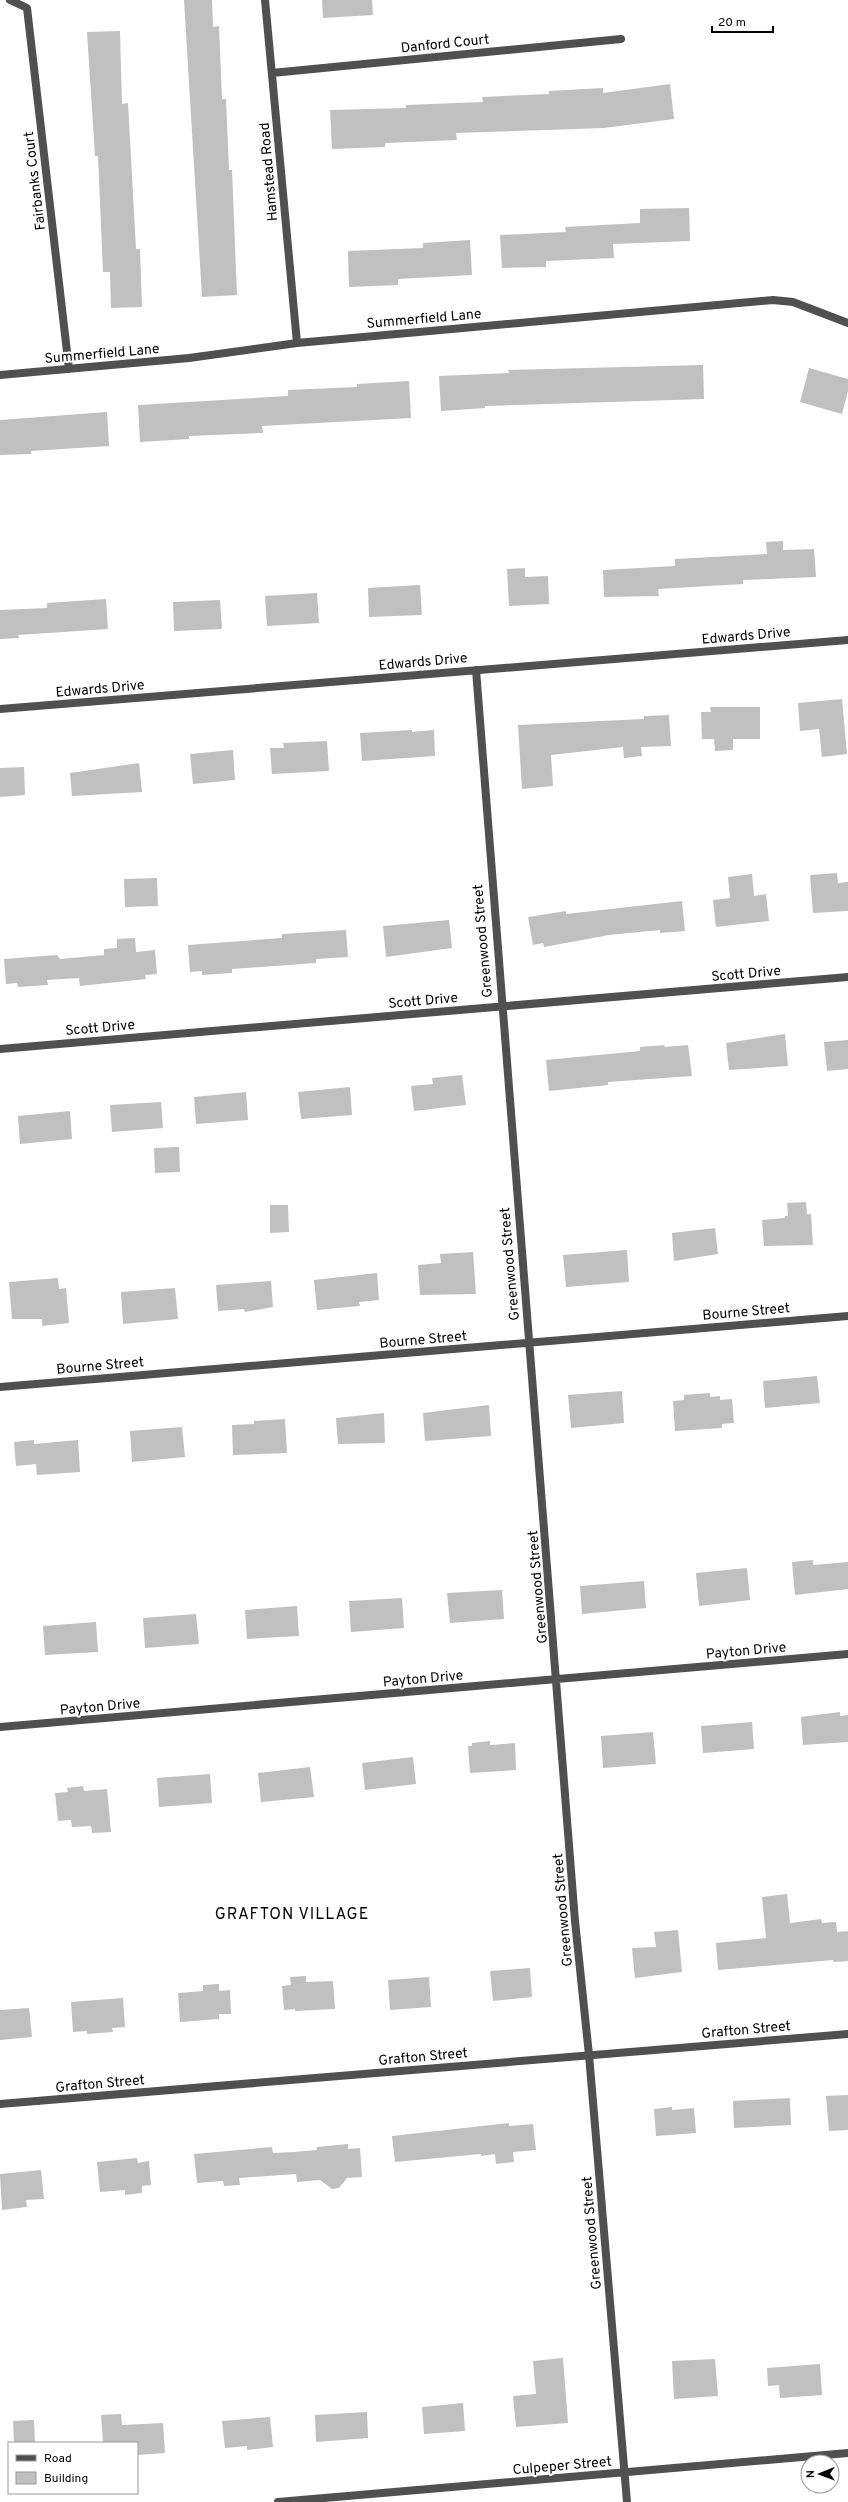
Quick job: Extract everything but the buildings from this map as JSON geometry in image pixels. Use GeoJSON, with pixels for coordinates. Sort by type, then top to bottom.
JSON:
{"type":"FeatureCollection","features":[{"type":"Feature","properties":{"kind":"street","name":"Fairbanks Court"},"geometry":{"type":"LineString","coordinates":[[10,0],[27,8],[69,369]]}},
{"type":"Feature","properties":{"kind":"street","name":"Hamstead Road"},"geometry":{"type":"LineString","coordinates":[[265,0],[297,342]]}},
{"type":"Feature","properties":{"kind":"street","name":"Danford Court"},"geometry":{"type":"LineString","coordinates":[[272,73],[621,39]]}},
{"type":"Feature","properties":{"kind":"street","name":"Summerfield Lane"},"geometry":{"type":"LineString","coordinates":[[0,375],[188,358],[297,342],[773,300],[793,302],[848,323]]}},
{"type":"Feature","properties":{"kind":"street","name":"Edwards Drive"},"geometry":{"type":"LineString","coordinates":[[0,709],[848,640]]}},
{"type":"Feature","properties":{"kind":"street","name":"Greenwood Street"},"geometry":{"type":"LineString","coordinates":[[476,670],[501,1007],[557,1679],[575,1921],[589,2055],[627,2502]]}},
{"type":"Feature","properties":{"kind":"street","name":"Scott Drive"},"geometry":{"type":"LineString","coordinates":[[0,1049],[848,977]]}},
{"type":"Feature","properties":{"kind":"street","name":"Bourne Street"},"geometry":{"type":"LineString","coordinates":[[0,1387],[848,1316]]}},
{"type":"Feature","properties":{"kind":"street","name":"Payton Drive"},"geometry":{"type":"LineString","coordinates":[[0,1728],[848,1654]]}},
{"type":"Feature","properties":{"kind":"street","name":"Grafton Street"},"geometry":{"type":"LineString","coordinates":[[0,2104],[848,2034]]}},
{"type":"Feature","properties":{"kind":"street","name":"Culpeper Street"},"geometry":{"type":"LineString","coordinates":[[278,2502],[848,2454]]}},
{"type":"Feature","properties":{"kind":"district","name":"GRAFTON VILLAGE"},"geometry":{"type":"Point","coordinates":[292,1913]}}]}
